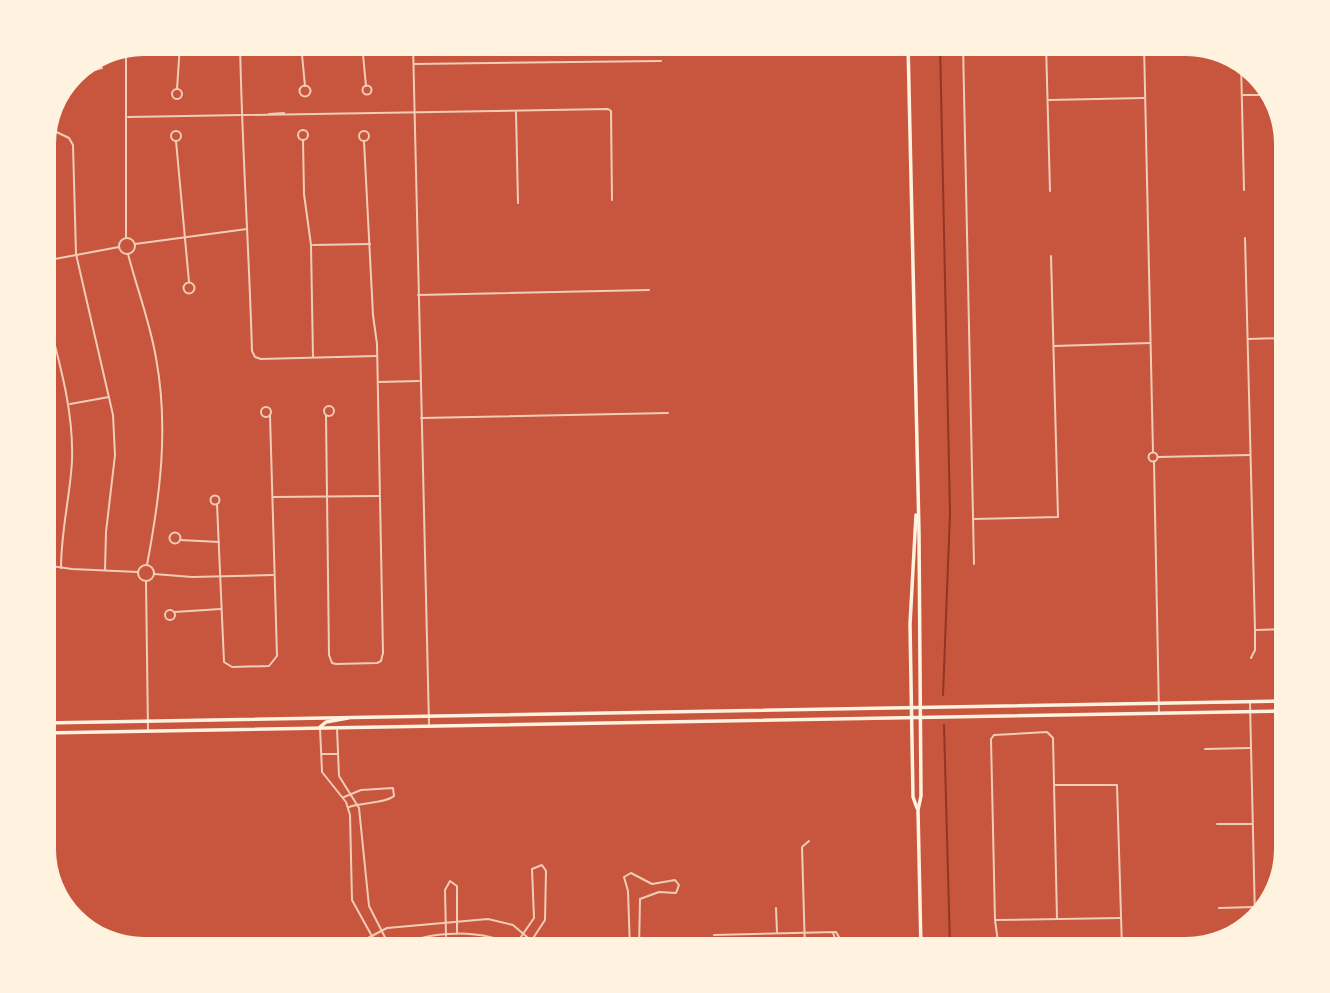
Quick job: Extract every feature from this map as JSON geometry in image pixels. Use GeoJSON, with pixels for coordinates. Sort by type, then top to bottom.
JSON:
{"type":"FeatureCollection","features":[{"type":"Feature","properties":{"kind":"main road"},"geometry":{"type":"LineString","coordinates":[[908,56],[918,490],[921,937]]}},
{"type":"Feature","properties":{"kind":"main road"},"geometry":{"type":"LineString","coordinates":[[918,490],[910,624],[914,797],[918,810]]}},
{"type":"Feature","properties":{"kind":"main road"},"geometry":{"type":"LineString","coordinates":[[56,723],[1274,701]]}},
{"type":"Feature","properties":{"kind":"main road"},"geometry":{"type":"LineString","coordinates":[[675,711],[675,721]]}},
{"type":"Feature","properties":{"kind":"main road"},"geometry":{"type":"LineString","coordinates":[[56,733],[1274,711]]}},
{"type":"Feature","properties":{"kind":"main road"},"geometry":{"type":"LineString","coordinates":[[570,713],[571,723]]}},
{"type":"Feature","properties":{"kind":"main road"},"geometry":{"type":"LineString","coordinates":[[320,727],[326,722],[349,717]]}},
{"type":"Feature","properties":{"kind":"street"},"geometry":{"type":"LineString","coordinates":[[177,89],[179,56]]}},
{"type":"Feature","properties":{"kind":"street"},"geometry":{"type":"LineString","coordinates":[[240,56],[243,192],[248,229],[254,357],[377,356]]}},
{"type":"Feature","properties":{"kind":"street"},"geometry":{"type":"LineString","coordinates":[[302,56],[305,86]]}},
{"type":"Feature","properties":{"kind":"street"},"geometry":{"type":"LineString","coordinates":[[363,56],[366,86]]}},
{"type":"Feature","properties":{"kind":"street"},"geometry":{"type":"LineString","coordinates":[[413,56],[429,725]]}},
{"type":"Feature","properties":{"kind":"street"},"geometry":{"type":"LineString","coordinates":[[963,56],[974,564]]}},
{"type":"Feature","properties":{"kind":"street"},"geometry":{"type":"LineString","coordinates":[[1046,56],[1049,191]]}},
{"type":"Feature","properties":{"kind":"street"},"geometry":{"type":"LineString","coordinates":[[1144,56],[1153,452],[1149,457],[1154,462]]}},
{"type":"Feature","properties":{"kind":"street"},"geometry":{"type":"LineString","coordinates":[[56,258],[119,247],[126,237],[126,58]]}},
{"type":"Feature","properties":{"kind":"street"},"geometry":{"type":"LineString","coordinates":[[413,64],[661,61]]}},
{"type":"Feature","properties":{"kind":"street"},"geometry":{"type":"LineString","coordinates":[[1241,75],[1244,190]]}},
{"type":"Feature","properties":{"kind":"street"},"geometry":{"type":"LineString","coordinates":[[1241,96],[1259,95]]}},
{"type":"Feature","properties":{"kind":"street"},"geometry":{"type":"LineString","coordinates":[[1048,100],[1145,98]]}},
{"type":"Feature","properties":{"kind":"street"},"geometry":{"type":"LineString","coordinates":[[128,117],[608,109],[611,111],[612,200]]}},
{"type":"Feature","properties":{"kind":"street"},"geometry":{"type":"LineString","coordinates":[[516,111],[518,203]]}},
{"type":"Feature","properties":{"kind":"street"},"geometry":{"type":"LineString","coordinates":[[57,133],[72,141],[76,254],[111,397],[115,455],[107,522],[105,570]]}},
{"type":"Feature","properties":{"kind":"street"},"geometry":{"type":"LineString","coordinates":[[303,140],[304,194],[311,245],[313,358]]}},
{"type":"Feature","properties":{"kind":"street"},"geometry":{"type":"LineString","coordinates":[[176,141],[189,282]]}},
{"type":"Feature","properties":{"kind":"street"},"geometry":{"type":"LineString","coordinates":[[326,415],[332,663],[373,664],[382,661],[380,496],[377,356],[365,141]]}},
{"type":"Feature","properties":{"kind":"street"},"geometry":{"type":"LineString","coordinates":[[126,237],[135,244],[248,229]]}},
{"type":"Feature","properties":{"kind":"street"},"geometry":{"type":"LineString","coordinates":[[1245,238],[1255,630],[1255,650],[1251,658]]}},
{"type":"Feature","properties":{"kind":"street"},"geometry":{"type":"LineString","coordinates":[[128,254],[135,244]]}},
{"type":"Feature","properties":{"kind":"street"},"geometry":{"type":"LineString","coordinates":[[311,245],[371,244]]}},
{"type":"Feature","properties":{"kind":"street"},"geometry":{"type":"LineString","coordinates":[[56,567],[138,572],[147,565],[161,481],[163,408],[154,348],[128,254],[119,247]]}},
{"type":"Feature","properties":{"kind":"street"},"geometry":{"type":"LineString","coordinates":[[973,519],[1058,517],[1051,256]]}},
{"type":"Feature","properties":{"kind":"street"},"geometry":{"type":"LineString","coordinates":[[417,295],[649,290]]}},
{"type":"Feature","properties":{"kind":"street"},"geometry":{"type":"LineString","coordinates":[[1247,339],[1274,338]]}},
{"type":"Feature","properties":{"kind":"street"},"geometry":{"type":"LineString","coordinates":[[1053,346],[1151,343]]}},
{"type":"Feature","properties":{"kind":"street"},"geometry":{"type":"LineString","coordinates":[[56,349],[69,404],[72,461],[61,568]]}},
{"type":"Feature","properties":{"kind":"street"},"geometry":{"type":"LineString","coordinates":[[378,382],[419,381]]}},
{"type":"Feature","properties":{"kind":"street"},"geometry":{"type":"LineString","coordinates":[[69,404],[111,397]]}},
{"type":"Feature","properties":{"kind":"street"},"geometry":{"type":"LineString","coordinates":[[420,418],[668,413]]}},
{"type":"Feature","properties":{"kind":"street"},"geometry":{"type":"LineString","coordinates":[[217,504],[226,665],[273,664],[276,656],[270,415]]}},
{"type":"Feature","properties":{"kind":"street"},"geometry":{"type":"LineString","coordinates":[[1153,452],[1158,457],[1250,455]]}},
{"type":"Feature","properties":{"kind":"street"},"geometry":{"type":"LineString","coordinates":[[1158,457],[1154,462],[1159,713]]}},
{"type":"Feature","properties":{"kind":"street"},"geometry":{"type":"LineString","coordinates":[[273,497],[380,496]]}},
{"type":"Feature","properties":{"kind":"street"},"geometry":{"type":"LineString","coordinates":[[180,541],[220,542]]}},
{"type":"Feature","properties":{"kind":"street"},"geometry":{"type":"LineString","coordinates":[[147,565],[154,573],[274,575]]}},
{"type":"Feature","properties":{"kind":"street"},"geometry":{"type":"LineString","coordinates":[[138,572],[141,579],[146,581]]}},
{"type":"Feature","properties":{"kind":"street"},"geometry":{"type":"LineString","coordinates":[[148,731],[146,581],[154,573]]}},
{"type":"Feature","properties":{"kind":"street"},"geometry":{"type":"LineString","coordinates":[[174,612],[222,609]]}},
{"type":"Feature","properties":{"kind":"street"},"geometry":{"type":"LineString","coordinates":[[1255,630],[1274,629]]}},
{"type":"Feature","properties":{"kind":"street"},"geometry":{"type":"LineString","coordinates":[[1250,701],[1255,904]]}},
{"type":"Feature","properties":{"kind":"street"},"geometry":{"type":"LineString","coordinates":[[320,727],[322,772],[348,808],[352,900],[372,935],[381,930],[446,921],[497,919],[528,937]]}},
{"type":"Feature","properties":{"kind":"street"},"geometry":{"type":"LineString","coordinates":[[337,727],[340,776],[358,804],[369,906],[385,937]]}},
{"type":"Feature","properties":{"kind":"street"},"geometry":{"type":"LineString","coordinates":[[997,937],[991,739],[994,735],[1051,734],[1055,785],[1057,919]]}},
{"type":"Feature","properties":{"kind":"street"},"geometry":{"type":"LineString","coordinates":[[1205,749],[1251,748]]}},
{"type":"Feature","properties":{"kind":"street"},"geometry":{"type":"LineString","coordinates":[[321,754],[337,754]]}},
{"type":"Feature","properties":{"kind":"street"},"geometry":{"type":"LineString","coordinates":[[1055,785],[1113,784],[1119,790],[1122,937]]}},
{"type":"Feature","properties":{"kind":"street"},"geometry":{"type":"LineString","coordinates":[[343,798],[352,793],[390,786],[394,792],[389,799],[348,808]]}},
{"type":"Feature","properties":{"kind":"street"},"geometry":{"type":"LineString","coordinates":[[1217,824],[1253,824]]}},
{"type":"Feature","properties":{"kind":"street"},"geometry":{"type":"LineString","coordinates":[[804,937],[802,847],[809,841]]}},
{"type":"Feature","properties":{"kind":"street"},"geometry":{"type":"LineString","coordinates":[[523,937],[534,915],[532,869],[542,865],[546,871],[545,920],[536,937]]}},
{"type":"Feature","properties":{"kind":"street"},"geometry":{"type":"LineString","coordinates":[[630,937],[628,891],[624,877],[631,873],[652,884],[675,880],[679,885],[676,893],[659,892],[640,899],[639,937]]}},
{"type":"Feature","properties":{"kind":"street"},"geometry":{"type":"LineString","coordinates":[[446,936],[445,886],[450,881],[457,886],[457,935]]}},
{"type":"Feature","properties":{"kind":"street"},"geometry":{"type":"LineString","coordinates":[[1219,908],[1252,907]]}},
{"type":"Feature","properties":{"kind":"street"},"geometry":{"type":"LineString","coordinates":[[776,908],[777,933]]}},
{"type":"Feature","properties":{"kind":"street"},"geometry":{"type":"LineString","coordinates":[[995,920],[1121,918]]}},
{"type":"Feature","properties":{"kind":"street"},"geometry":{"type":"LineString","coordinates":[[833,932],[835,937]]}},
{"type":"Feature","properties":{"kind":"street"},"geometry":{"type":"LineString","coordinates":[[714,935],[833,932],[841,937]]}},
{"type":"Feature","properties":{"kind":"street"},"geometry":{"type":"LineString","coordinates":[[435,937],[491,937]]}},
{"type":"Feature","properties":{"kind":"waterway"},"geometry":{"type":"LineString","coordinates":[[940,56],[950,513],[943,695]]}},
{"type":"Feature","properties":{"kind":"waterway"},"geometry":{"type":"LineString","coordinates":[[944,725],[950,937]]}}]}
